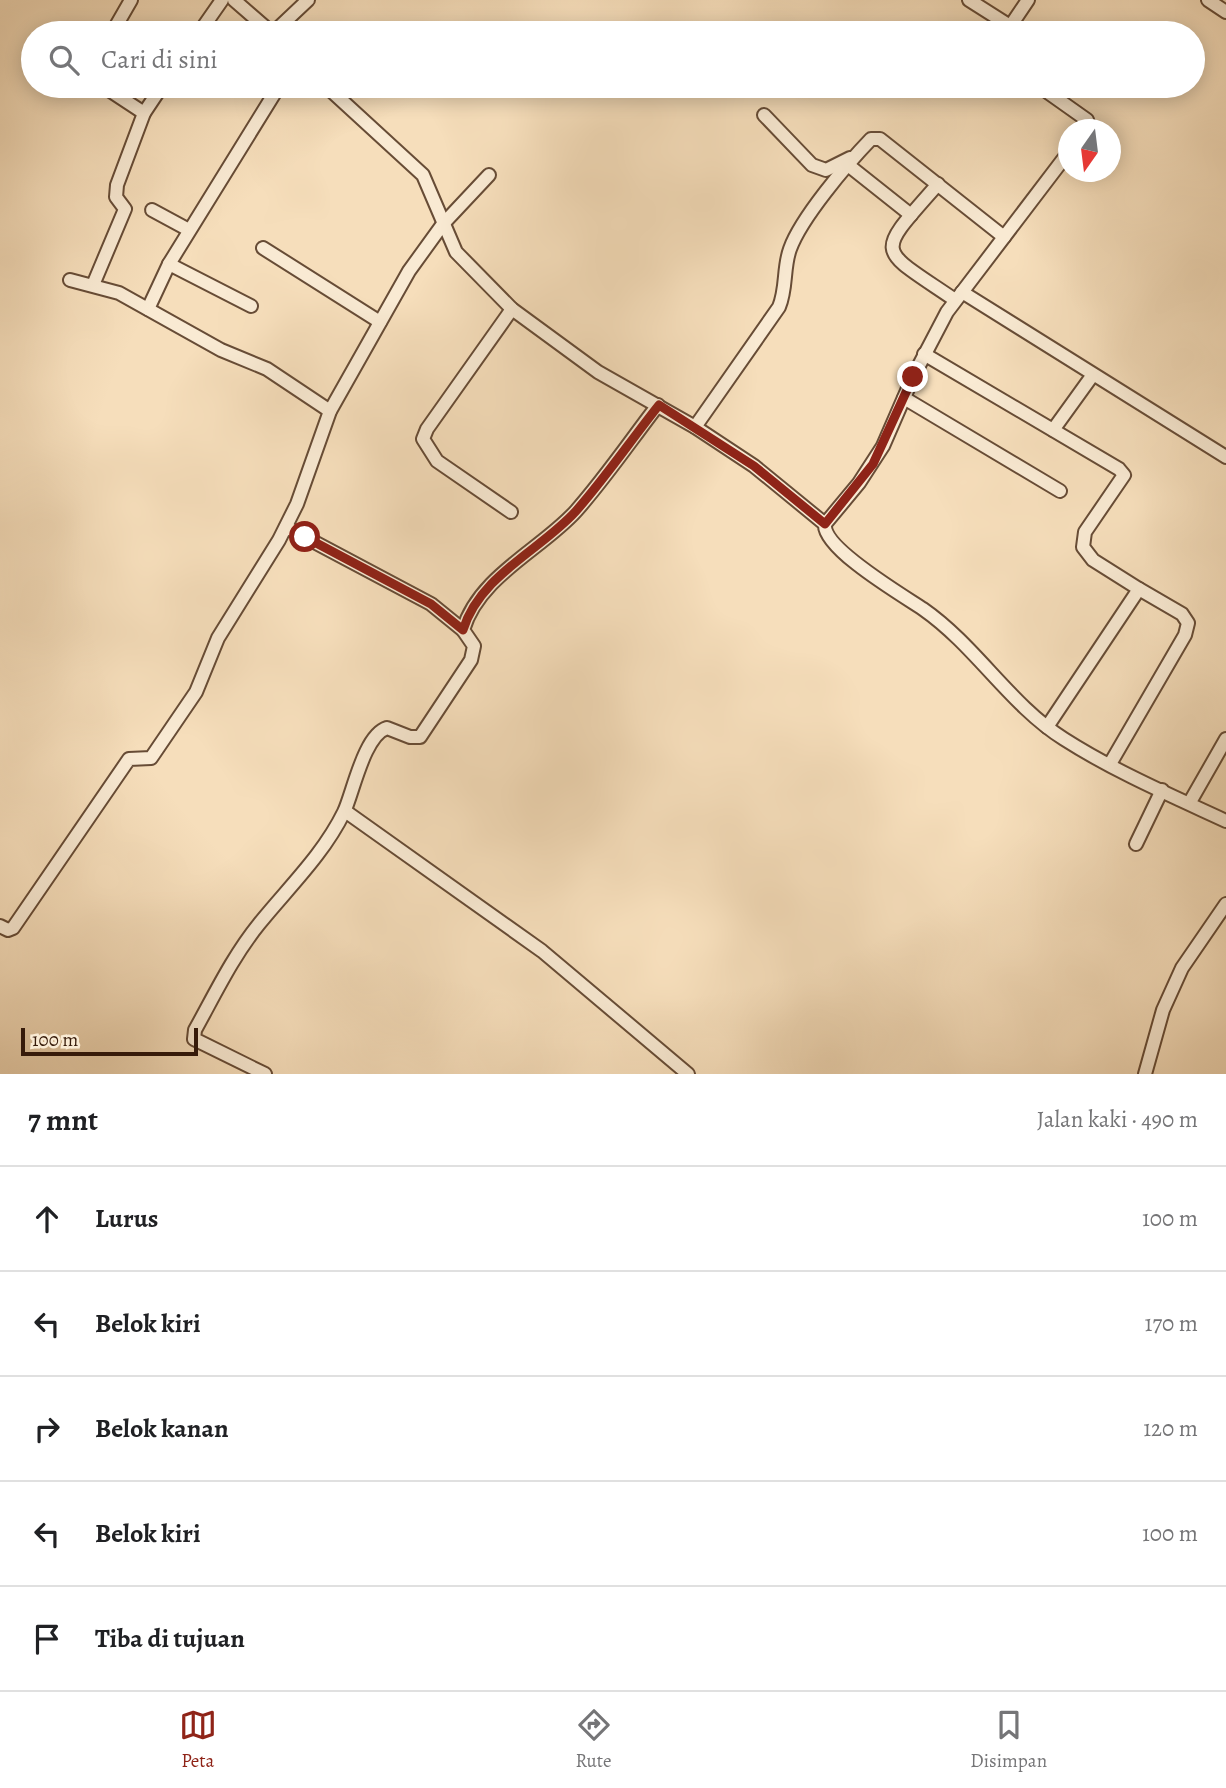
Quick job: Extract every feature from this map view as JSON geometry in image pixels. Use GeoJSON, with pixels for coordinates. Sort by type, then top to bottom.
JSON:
{"type":"FeatureCollection","features":[{"type":"Feature","properties":{"kind":"street"},"geometry":{"type":"LineString","coordinates":[[208,21],[222,0]]}},
{"type":"Feature","properties":{"kind":"street"},"geometry":{"type":"LineString","coordinates":[[233,0],[258,21]]}},
{"type":"Feature","properties":{"kind":"street"},"geometry":{"type":"LineString","coordinates":[[285,21],[308,0]]}},
{"type":"Feature","properties":{"kind":"street"},"geometry":{"type":"LineString","coordinates":[[969,0],[996,21]]}},
{"type":"Feature","properties":{"kind":"street"},"geometry":{"type":"LineString","coordinates":[[1014,21],[1028,0]]}},
{"type":"Feature","properties":{"kind":"street"},"geometry":{"type":"LineString","coordinates":[[1208,0],[1226,12]]}},
{"type":"Feature","properties":{"kind":"street"},"geometry":{"type":"LineString","coordinates":[[117,21],[124,3]]}},
{"type":"Feature","properties":{"kind":"street"},"geometry":{"type":"LineString","coordinates":[[121,98],[144,113]]}},
{"type":"Feature","properties":{"kind":"street"},"geometry":{"type":"LineString","coordinates":[[93,285],[125,209],[116,197],[116,190],[144,113],[154,98]]}},
{"type":"Feature","properties":{"kind":"street"},"geometry":{"type":"LineString","coordinates":[[148,309],[169,264],[272,98]]}},
{"type":"Feature","properties":{"kind":"street"},"geometry":{"type":"LineString","coordinates":[[340,98],[424,175],[456,252],[512,309],[573,355],[695,427],[776,482],[825,524],[827,535],[855,562],[951,631],[1047,727],[1110,764],[1226,821]]}},
{"type":"Feature","properties":{"kind":"street"},"geometry":{"type":"LineString","coordinates":[[1056,98],[1086,119]]}},
{"type":"Feature","properties":{"kind":"street"},"geometry":{"type":"LineString","coordinates":[[764,115],[812,165],[819,168],[833,168],[857,154]]}},
{"type":"Feature","properties":{"kind":"street"},"geometry":{"type":"LineString","coordinates":[[695,427],[779,307],[784,294],[787,260],[795,236],[870,139],[880,139],[1004,237]]}},
{"type":"Feature","properties":{"kind":"street"},"geometry":{"type":"LineString","coordinates":[[848,165],[911,215]]}},
{"type":"Feature","properties":{"kind":"street"},"geometry":{"type":"LineString","coordinates":[[825,524],[873,464],[924,354],[958,296],[1058,167]]}},
{"type":"Feature","properties":{"kind":"street"},"geometry":{"type":"LineString","coordinates":[[0,926],[8,930],[13,928],[130,758],[147,760],[153,757],[197,692],[218,638],[286,527],[330,411],[380,322],[409,271],[443,224],[489,175]]}},
{"type":"Feature","properties":{"kind":"street"},"geometry":{"type":"LineString","coordinates":[[938,184],[893,236],[891,243],[894,257],[1226,457]]}},
{"type":"Feature","properties":{"kind":"street"},"geometry":{"type":"LineString","coordinates":[[152,210],[190,230]]}},
{"type":"Feature","properties":{"kind":"street"},"geometry":{"type":"LineString","coordinates":[[263,248],[380,322]]}},
{"type":"Feature","properties":{"kind":"street"},"geometry":{"type":"LineString","coordinates":[[169,264],[251,306]]}},
{"type":"Feature","properties":{"kind":"street"},"geometry":{"type":"LineString","coordinates":[[70,280],[119,293],[221,351],[267,369],[330,411]]}},
{"type":"Feature","properties":{"kind":"street"},"geometry":{"type":"LineString","coordinates":[[511,512],[437,461],[423,439],[427,429],[512,309]]}},
{"type":"Feature","properties":{"kind":"street"},"geometry":{"type":"LineString","coordinates":[[924,354],[1122,472],[1124,479],[1085,532],[1083,547],[1093,560],[1182,614],[1188,623],[1185,635],[1110,764]]}},
{"type":"Feature","properties":{"kind":"street"},"geometry":{"type":"LineString","coordinates":[[1054,430],[1093,376]]}},
{"type":"Feature","properties":{"kind":"street"},"geometry":{"type":"LineString","coordinates":[[904,398],[1060,491]]}},
{"type":"Feature","properties":{"kind":"street"},"geometry":{"type":"LineString","coordinates":[[463,630],[504,572],[574,513],[659,405]]}},
{"type":"Feature","properties":{"kind":"street"},"geometry":{"type":"LineString","coordinates":[[265,1074],[196,1041],[195,1030],[248,938],[298,880],[345,811],[369,747],[380,730],[387,728],[410,737],[420,737],[471,660],[474,646],[463,630],[431,604],[286,527]]}},
{"type":"Feature","properties":{"kind":"street"},"geometry":{"type":"LineString","coordinates":[[1047,727],[1139,589]]}},
{"type":"Feature","properties":{"kind":"street"},"geometry":{"type":"LineString","coordinates":[[1191,802],[1226,739]]}},
{"type":"Feature","properties":{"kind":"street"},"geometry":{"type":"LineString","coordinates":[[1136,845],[1163,790]]}},
{"type":"Feature","properties":{"kind":"street"},"geometry":{"type":"LineString","coordinates":[[345,811],[542,951],[688,1074]]}},
{"type":"Feature","properties":{"kind":"street"},"geometry":{"type":"LineString","coordinates":[[1144,1074],[1163,1010],[1182,968],[1226,904]]}},
{"type":"Feature","properties":{"kind":"route"},"geometry":{"type":"LineString","coordinates":[[305,537],[431,604],[463,630],[467,620],[504,572],[574,513],[659,405],[754,466],[825,524],[873,464],[892,428],[913,377]]}}]}
